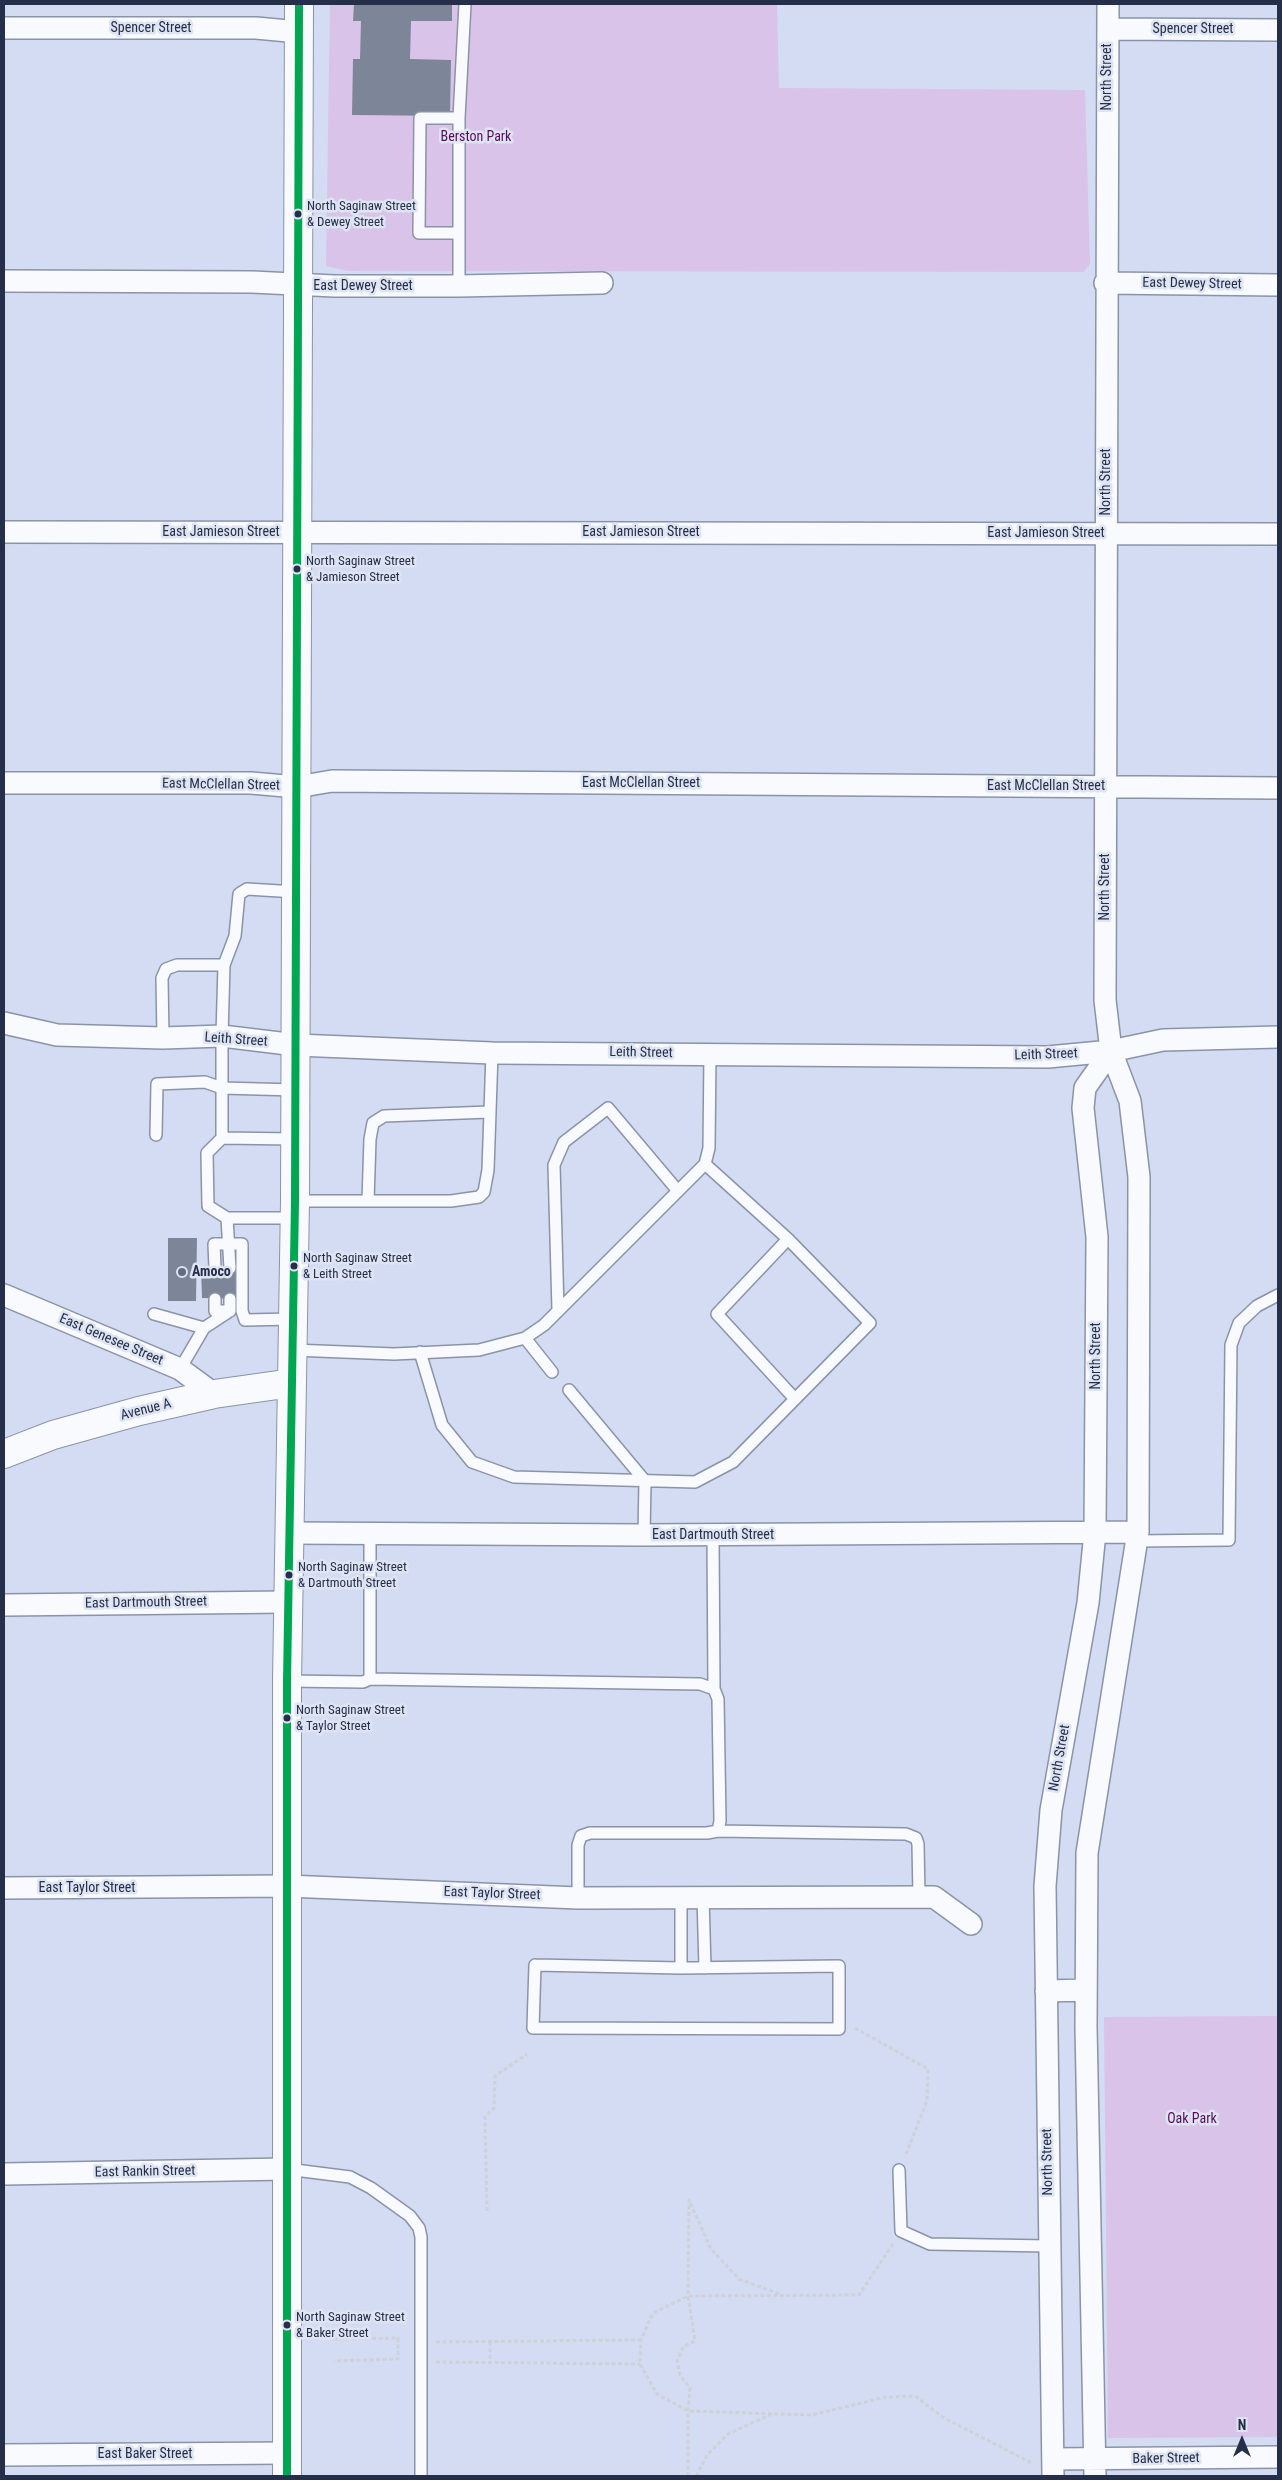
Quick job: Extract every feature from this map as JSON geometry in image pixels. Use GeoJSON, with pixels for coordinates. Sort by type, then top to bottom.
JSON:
{"type":"FeatureCollection","features":[{"type":"Feature","properties":{"kind":"main road"},"geometry":{"type":"LineString","coordinates":[[287,2465],[287,1681],[295,1209],[299,4]]}},
{"type":"Feature","properties":{"kind":"main road","name":"Avenue A"},"geometry":{"type":"LineString","coordinates":[[4,1454],[53,1435],[214,1394],[292,1383]]}},
{"type":"Feature","properties":{"kind":"street","name":"North Street"},"geometry":{"type":"LineString","coordinates":[[1095,2468],[1086,1990],[1087,1853],[1137,1536],[1139,1177],[1130,1101],[1111,1050],[1105,1000],[1108,4]]}},
{"type":"Feature","properties":{"kind":"street","name":"Spencer Street"},"geometry":{"type":"LineString","coordinates":[[4,28],[256,28],[298,32]]}},
{"type":"Feature","properties":{"kind":"street","name":"Spencer Street"},"geometry":{"type":"LineString","coordinates":[[1108,29],[1278,30]]}},
{"type":"Feature","properties":{"kind":"street","name":"East Dewey Street"},"geometry":{"type":"LineString","coordinates":[[4,281],[252,282],[299,286],[459,286],[602,283]]}},
{"type":"Feature","properties":{"kind":"street","name":"East Dewey Street"},"geometry":{"type":"LineString","coordinates":[[1106,283],[1278,285]]}},
{"type":"Feature","properties":{"kind":"street","name":"East Jamieson Street"},"geometry":{"type":"LineString","coordinates":[[4,532],[1278,534]]}},
{"type":"Feature","properties":{"kind":"street","name":"East McClellan Street"},"geometry":{"type":"LineString","coordinates":[[4,783],[251,783],[297,787],[332,781],[1278,788]]}},
{"type":"Feature","properties":{"kind":"street","name":"Leith Street"},"geometry":{"type":"LineString","coordinates":[[4,1023],[57,1035],[163,1038],[222,1036],[296,1045],[492,1052],[1048,1057],[1111,1050],[1163,1040],[1278,1037]]}},
{"type":"Feature","properties":{"kind":"street","name":"North Street"},"geometry":{"type":"LineString","coordinates":[[1046,2466],[1049,2246],[1045,1886],[1051,1810],[1088,1603],[1095,1532],[1097,1237],[1083,1108],[1085,1088],[1111,1050]]}},
{"type":"Feature","properties":{"kind":"street","name":"East Genesee Street"},"geometry":{"type":"LineString","coordinates":[[4,1295],[180,1369],[214,1394]]}},
{"type":"Feature","properties":{"kind":"street","name":"East Dartmouth Street"},"geometry":{"type":"LineString","coordinates":[[289,1533],[713,1535],[1095,1532],[1137,1536]]}},
{"type":"Feature","properties":{"kind":"street","name":"East Dartmouth Street"},"geometry":{"type":"LineString","coordinates":[[4,1605],[288,1602]]}},
{"type":"Feature","properties":{"kind":"street","name":"East Taylor Street"},"geometry":{"type":"LineString","coordinates":[[4,1888],[287,1886],[578,1898],[919,1896],[934,1897],[970,1924]]}},
{"type":"Feature","properties":{"kind":"street"},"geometry":{"type":"LineString","coordinates":[[1046,1991],[1086,1990]]}},
{"type":"Feature","properties":{"kind":"street","name":"East Rankin Street"},"geometry":{"type":"LineString","coordinates":[[4,2174],[286,2169]]}},
{"type":"Feature","properties":{"kind":"street","name":"East Baker Street"},"geometry":{"type":"LineString","coordinates":[[4,2455],[287,2465]]}},
{"type":"Feature","properties":{"kind":"street","name":"Baker Street"},"geometry":{"type":"LineString","coordinates":[[1046,2466],[1095,2468],[1278,2457]]}},
{"type":"Feature","properties":{"kind":"lane"},"geometry":{"type":"LineString","coordinates":[[459,286],[459,118],[465,4]]}},
{"type":"Feature","properties":{"kind":"lane"},"geometry":{"type":"LineString","coordinates":[[459,118],[420,118],[419,233],[459,233]]}},
{"type":"Feature","properties":{"kind":"lane"},"geometry":{"type":"LineString","coordinates":[[296,892],[247,889],[238,894],[235,936],[224,965],[222,1138],[207,1153],[208,1206],[227,1218],[368,1201],[451,1201],[479,1197],[484,1192],[488,1170],[492,1052]]}},
{"type":"Feature","properties":{"kind":"lane"},"geometry":{"type":"LineString","coordinates":[[163,1038],[162,978],[166,969],[177,965],[224,965]]}},
{"type":"Feature","properties":{"kind":"lane"},"geometry":{"type":"LineString","coordinates":[[293,1350],[394,1354],[479,1350],[525,1338],[544,1325],[705,1164],[710,1148],[710,1054]]}},
{"type":"Feature","properties":{"kind":"lane"},"geometry":{"type":"LineString","coordinates":[[156,1135],[158,1084],[205,1082],[222,1088],[295,1090]]}},
{"type":"Feature","properties":{"kind":"lane"},"geometry":{"type":"LineString","coordinates":[[558,1310],[554,1165],[564,1142],[608,1108],[678,1191]]}},
{"type":"Feature","properties":{"kind":"lane"},"geometry":{"type":"LineString","coordinates":[[368,1201],[370,1139],[373,1123],[384,1116],[489,1112]]}},
{"type":"Feature","properties":{"kind":"lane"},"geometry":{"type":"LineString","coordinates":[[222,1138],[295,1139]]}},
{"type":"Feature","properties":{"kind":"lane"},"geometry":{"type":"LineString","coordinates":[[420,1352],[442,1425],[472,1462],[514,1477],[695,1482],[734,1462],[870,1323],[788,1240],[705,1164]]}},
{"type":"Feature","properties":{"kind":"lane"},"geometry":{"type":"LineString","coordinates":[[227,1218],[230,1268]]}},
{"type":"Feature","properties":{"kind":"lane"},"geometry":{"type":"LineString","coordinates":[[788,1240],[717,1314],[795,1399]]}},
{"type":"Feature","properties":{"kind":"lane"},"geometry":{"type":"LineString","coordinates":[[214,1268],[214,1244],[242,1244],[234,1307],[245,1320],[293,1319]]}},
{"type":"Feature","properties":{"kind":"lane"},"geometry":{"type":"LineString","coordinates":[[1137,1536],[1229,1540],[1231,1345],[1239,1323],[1257,1306],[1278,1295]]}},
{"type":"Feature","properties":{"kind":"lane"},"geometry":{"type":"LineString","coordinates":[[215,1299],[216,1311],[234,1307]]}},
{"type":"Feature","properties":{"kind":"lane"},"geometry":{"type":"LineString","coordinates":[[180,1369],[204,1328],[234,1307]]}},
{"type":"Feature","properties":{"kind":"lane"},"geometry":{"type":"LineString","coordinates":[[154,1314],[204,1328]]}},
{"type":"Feature","properties":{"kind":"lane"},"geometry":{"type":"LineString","coordinates":[[525,1338],[552,1372]]}},
{"type":"Feature","properties":{"kind":"lane"},"geometry":{"type":"LineString","coordinates":[[569,1390],[645,1480],[644,1535]]}},
{"type":"Feature","properties":{"kind":"lane"},"geometry":{"type":"LineString","coordinates":[[370,1533],[372,1672],[370,1679]]}},
{"type":"Feature","properties":{"kind":"lane"},"geometry":{"type":"LineString","coordinates":[[713,1535],[714,1689],[718,1699],[720,1822],[718,1831]]}},
{"type":"Feature","properties":{"kind":"lane"},"geometry":{"type":"LineString","coordinates":[[287,1681],[363,1682],[370,1679],[700,1684],[714,1689]]}},
{"type":"Feature","properties":{"kind":"lane"},"geometry":{"type":"LineString","coordinates":[[578,1898],[578,1845],[581,1836],[590,1833],[706,1833],[718,1831],[906,1834],[916,1838],[918,1844],[919,1896]]}},
{"type":"Feature","properties":{"kind":"lane"},"geometry":{"type":"LineString","coordinates":[[680,1897],[681,1968]]}},
{"type":"Feature","properties":{"kind":"lane"},"geometry":{"type":"LineString","coordinates":[[703,1897],[705,1968]]}},
{"type":"Feature","properties":{"kind":"lane"},"geometry":{"type":"LineString","coordinates":[[535,1965],[681,1968],[840,1966],[839,2029],[533,2028],[535,1965]]}},
{"type":"Feature","properties":{"kind":"lane"},"geometry":{"type":"LineString","coordinates":[[286,2169],[335,2174],[356,2180],[371,2188],[410,2216],[418,2228],[421,2238],[421,2476]]}},
{"type":"Feature","properties":{"kind":"lane"},"geometry":{"type":"LineString","coordinates":[[900,2170],[901,2232],[930,2244],[1049,2246]]}},
{"type":"Feature","properties":{"kind":"path"},"geometry":{"type":"LineString","coordinates":[[852,2026],[928,2069],[927,2101],[900,2170]]}},
{"type":"Feature","properties":{"kind":"path"},"geometry":{"type":"LineString","coordinates":[[487,2212],[485,2117],[494,2108],[495,2076],[527,2054]]}},
{"type":"Feature","properties":{"kind":"path"},"geometry":{"type":"LineString","coordinates":[[688,2476],[690,2388],[680,2375],[677,2361],[684,2346],[694,2341],[688,2296],[689,2200],[711,2249],[739,2278],[783,2295]]}},
{"type":"Feature","properties":{"kind":"path"},"geometry":{"type":"LineString","coordinates":[[901,2232],[859,2295],[688,2296],[653,2313],[641,2340],[640,2364],[657,2394],[688,2411],[812,2415],[886,2397],[915,2396],[944,2418],[1046,2466]]}},
{"type":"Feature","properties":{"kind":"path"},"geometry":{"type":"LineString","coordinates":[[333,2339],[398,2338],[398,2359],[334,2361]]}},
{"type":"Feature","properties":{"kind":"path"},"geometry":{"type":"LineString","coordinates":[[433,2342],[641,2340]]}},
{"type":"Feature","properties":{"kind":"path"},"geometry":{"type":"LineString","coordinates":[[490,2342],[490,2362]]}},
{"type":"Feature","properties":{"kind":"path"},"geometry":{"type":"LineString","coordinates":[[433,2362],[640,2364]]}},
{"type":"Feature","properties":{"kind":"path"},"geometry":{"type":"LineString","coordinates":[[696,2476],[708,2455],[728,2434],[772,2414]]}},
{"type":"Feature","properties":{"kind":"green space","name":"Berston Park"},"geometry":{"type":"Polygon","coordinates":[[[330,4],[777,4],[779,88],[1085,90],[1090,263],[1084,272],[348,271],[326,266],[330,4]]]}},
{"type":"Feature","properties":{"kind":"green space","name":"Oak Park"},"geometry":{"type":"Polygon","coordinates":[[[1278,2016],[1278,2437],[1108,2438],[1104,2017],[1278,2016]]]}},
{"type":"Feature","properties":{"kind":"building"},"geometry":{"type":"Polygon","coordinates":[[[354,4],[452,4],[452,21],[411,21],[410,59],[451,60],[450,116],[352,115],[353,59],[360,59],[361,21],[353,21],[354,4]]]}},
{"type":"Feature","properties":{"kind":"building"},"geometry":{"type":"Polygon","coordinates":[[[168,1238],[197,1238],[196,1301],[168,1301],[168,1238]]]}},
{"type":"Feature","properties":{"kind":"building"},"geometry":{"type":"Polygon","coordinates":[[[201,1268],[240,1268],[240,1299],[202,1298],[201,1268]]]}},
{"type":"Feature","properties":{"kind":"transit line"},"geometry":{"type":"LineString","coordinates":[[287,2476],[287,1681],[295,1201],[299,4]]}},
{"type":"Feature","properties":{"kind":"place","name":"North Saginaw Street & Dewey Street"},"geometry":{"type":"Point","coordinates":[298,214]}},
{"type":"Feature","properties":{"kind":"place","name":"North Saginaw Street & Jamieson Street"},"geometry":{"type":"Point","coordinates":[297,569]}},
{"type":"Feature","properties":{"kind":"place","name":"North Saginaw Street & Leith Street"},"geometry":{"type":"Point","coordinates":[294,1266]}},
{"type":"Feature","properties":{"kind":"place","name":"Amoco"},"geometry":{"type":"Point","coordinates":[182,1272]}},
{"type":"Feature","properties":{"kind":"place","name":"North Saginaw Street & Dartmouth Street"},"geometry":{"type":"Point","coordinates":[289,1575]}},
{"type":"Feature","properties":{"kind":"place","name":"North Saginaw Street & Taylor Street"},"geometry":{"type":"Point","coordinates":[287,1718]}},
{"type":"Feature","properties":{"kind":"place","name":"North Saginaw Street & Baker Street"},"geometry":{"type":"Point","coordinates":[287,2325]}}]}
